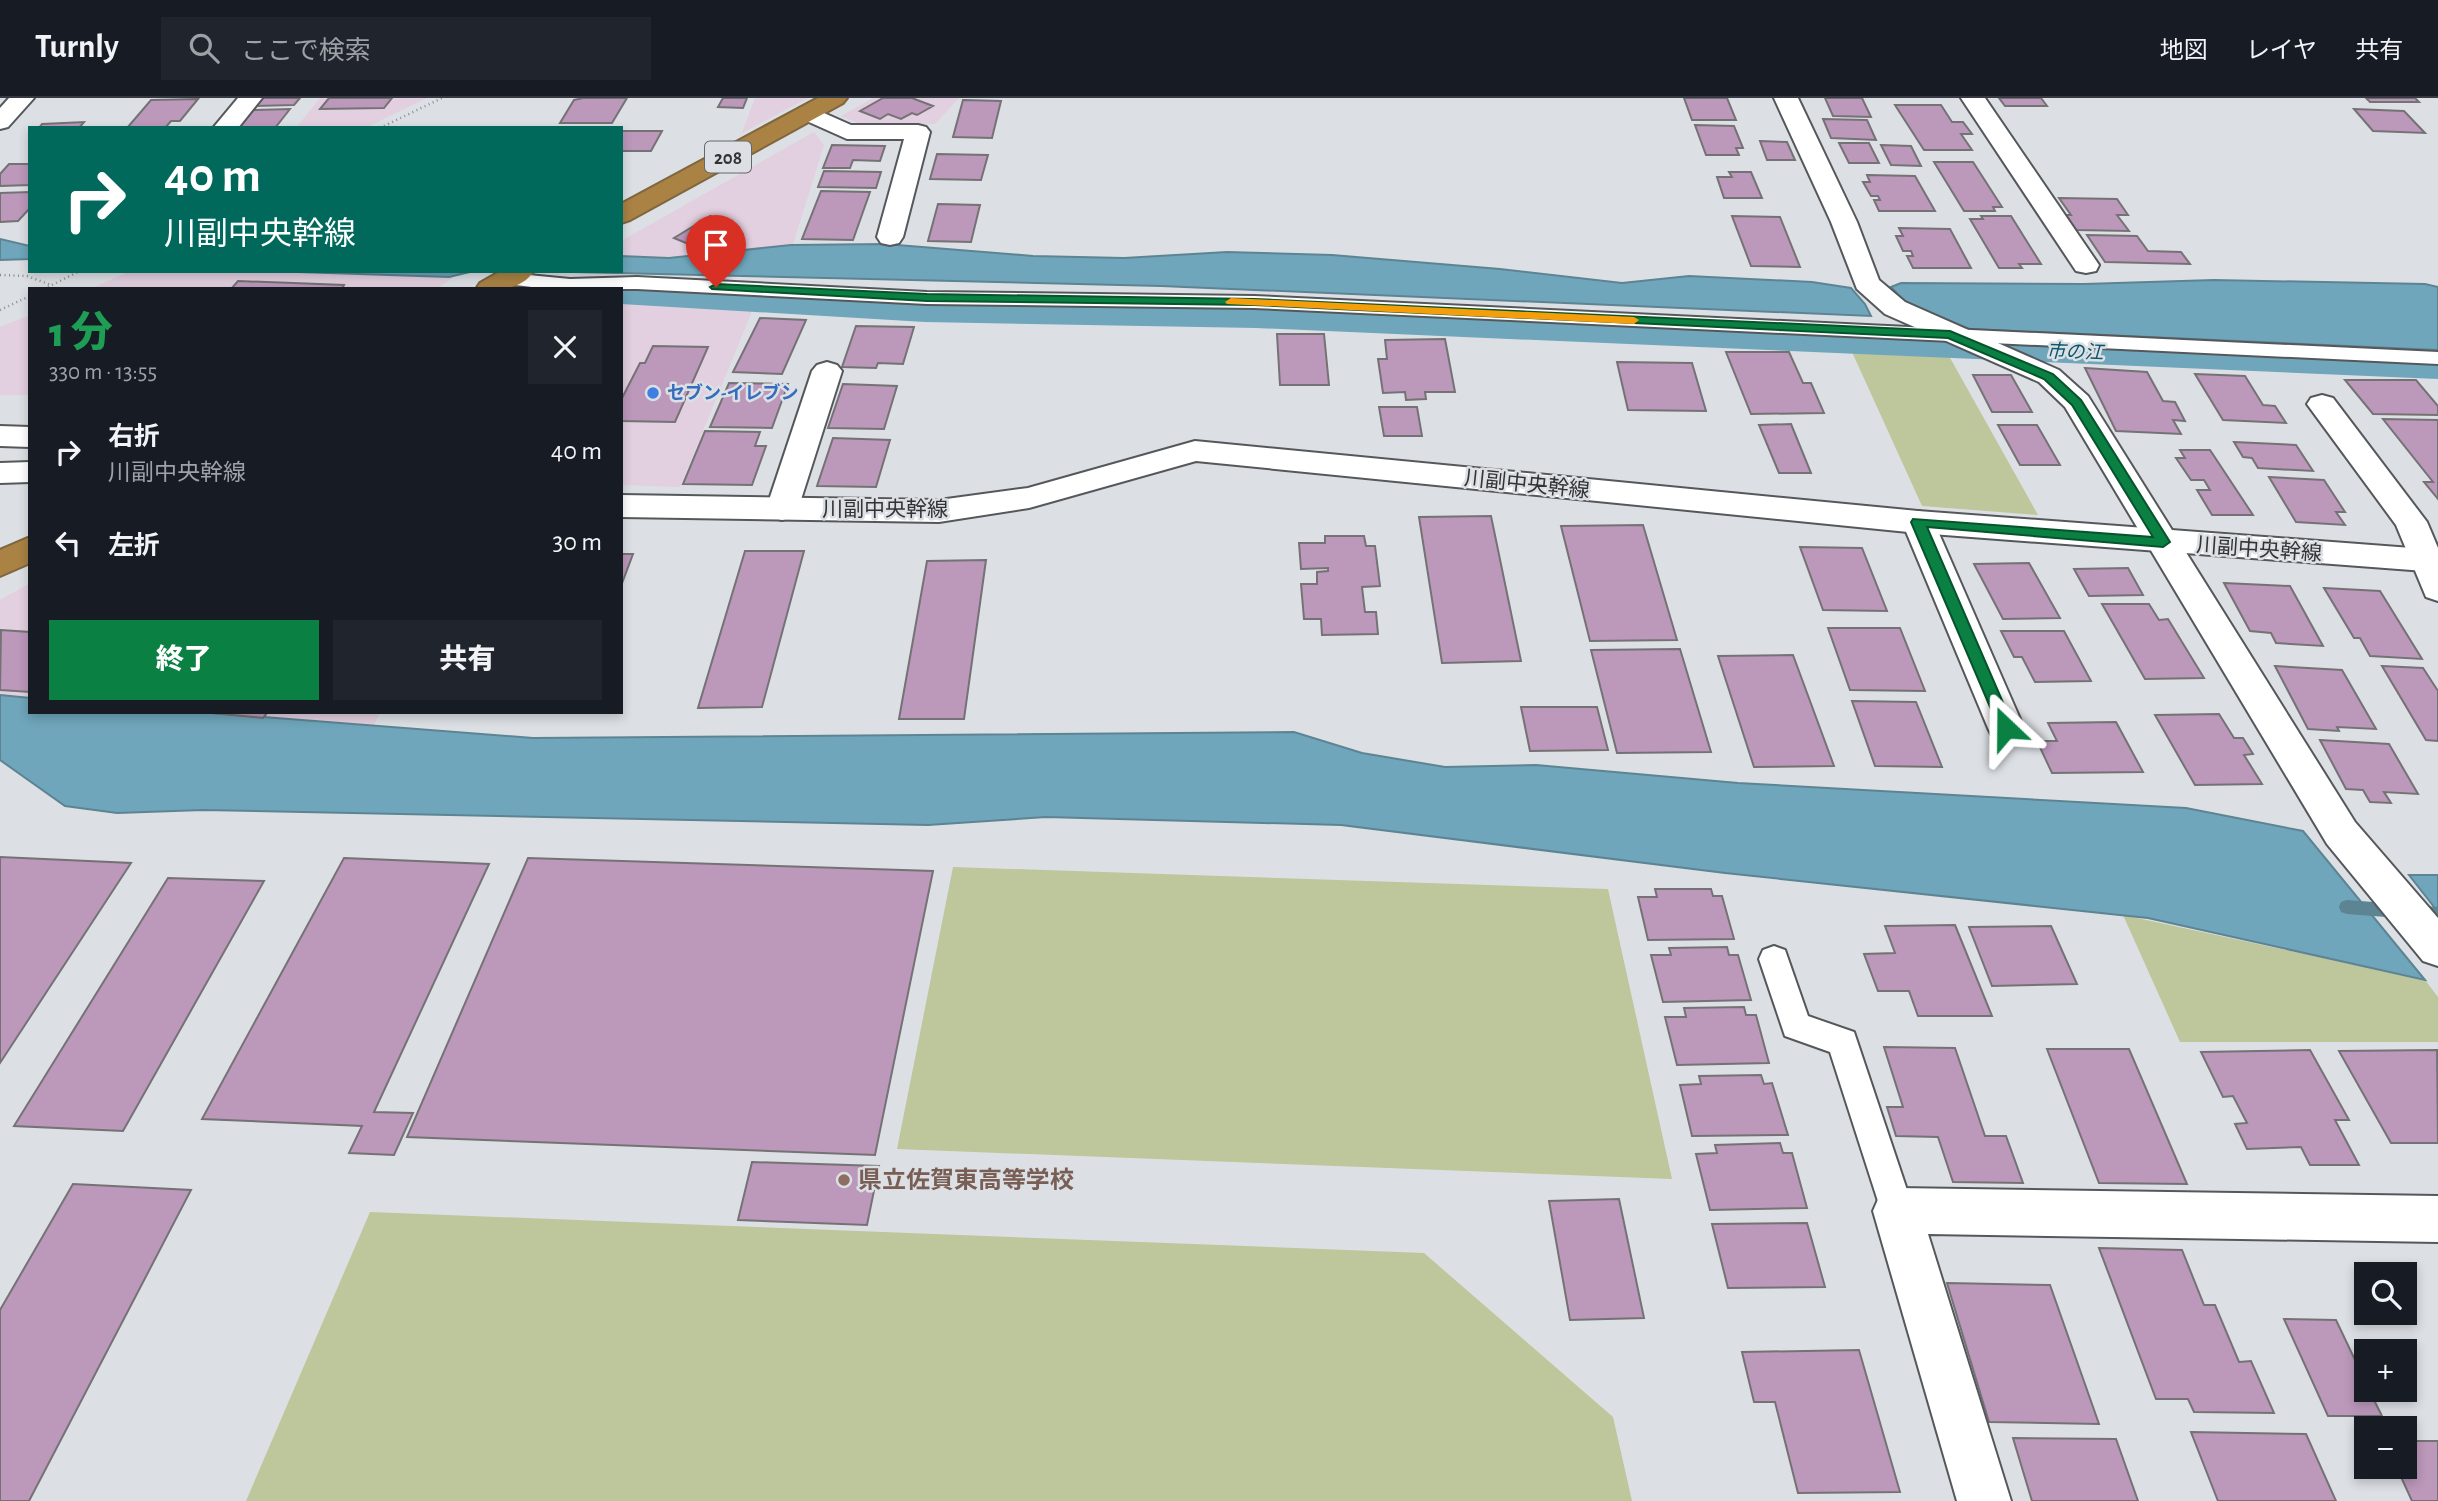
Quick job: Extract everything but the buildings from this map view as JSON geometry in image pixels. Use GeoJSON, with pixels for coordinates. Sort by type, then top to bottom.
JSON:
{"type":"FeatureCollection","features":[{"type":"Feature","properties":{"kind":"highway","name":"208"},"geometry":{"type":"LineString","coordinates":[[623,214],[835,98]]}},
{"type":"Feature","properties":{"kind":"highway"},"geometry":{"type":"LineString","coordinates":[[0,565],[28,549]]}},
{"type":"Feature","properties":{"kind":"street"},"geometry":{"type":"LineString","coordinates":[[0,122],[22,98]]}},
{"type":"Feature","properties":{"kind":"street"},"geometry":{"type":"LineString","coordinates":[[227,126],[250,98]]}},
{"type":"Feature","properties":{"kind":"street"},"geometry":{"type":"LineString","coordinates":[[1786,98],[1844,222],[1867,283],[1895,308],[2049,376],[2077,402],[2341,833],[2437,948]]}},
{"type":"Feature","properties":{"kind":"street"},"geometry":{"type":"LineString","coordinates":[[1973,98],[2086,265]]}},
{"type":"Feature","properties":{"kind":"street"},"geometry":{"type":"LineString","coordinates":[[808,113],[847,132],[918,131],[890,237]]}},
{"type":"Feature","properties":{"kind":"street"},"geometry":{"type":"LineString","coordinates":[[782,509],[827,371]]}},
{"type":"Feature","properties":{"kind":"street"},"geometry":{"type":"LineString","coordinates":[[2322,404],[2411,522],[2434,570]]}},
{"type":"Feature","properties":{"kind":"street"},"geometry":{"type":"LineString","coordinates":[[0,436],[28,437]]}},
{"type":"Feature","properties":{"kind":"street","name":"川副中央幹線"},"geometry":{"type":"LineString","coordinates":[[623,506],[939,512],[1029,498],[1195,451],[2434,570]]}},
{"type":"Feature","properties":{"kind":"street"},"geometry":{"type":"LineString","coordinates":[[0,473],[28,472]]}},
{"type":"Feature","properties":{"kind":"street"},"geometry":{"type":"LineString","coordinates":[[1918,522],[2006,728]]}},
{"type":"Feature","properties":{"kind":"street"},"geometry":{"type":"LineString","coordinates":[[1984,1501],[1897,1210],[2438,1219]]}},
{"type":"Feature","properties":{"kind":"lane"},"geometry":{"type":"LineString","coordinates":[[506,280],[570,285],[637,283],[927,298],[1254,302],[2438,358]]}},
{"type":"Feature","properties":{"kind":"lane"},"geometry":{"type":"LineString","coordinates":[[1774,959],[1796,1027],[1843,1042],[1897,1210]]}},
{"type":"Feature","properties":{"kind":"path"},"geometry":{"type":"LineString","coordinates":[[384,126],[442,98]]}},
{"type":"Feature","properties":{"kind":"path"},"geometry":{"type":"LineString","coordinates":[[48,287],[76,273]]}},
{"type":"Feature","properties":{"kind":"path"},"geometry":{"type":"LineString","coordinates":[[0,275],[27,276],[51,285]]}},
{"type":"Feature","properties":{"kind":"path"},"geometry":{"type":"LineString","coordinates":[[0,310],[28,297]]}},
{"type":"Feature","properties":{"kind":"shaded area"},"geometry":{"type":"Polygon","coordinates":[[[320,98],[427,98],[369,126],[298,126],[320,98]]]}},
{"type":"Feature","properties":{"kind":"shaded area"},"geometry":{"type":"Polygon","coordinates":[[[755,98],[808,98],[742,133],[755,98]]]}},
{"type":"Feature","properties":{"kind":"shaded area"},"geometry":{"type":"Polygon","coordinates":[[[873,98],[959,98],[935,124],[860,124],[841,116],[873,98]]]}},
{"type":"Feature","properties":{"kind":"shaded area"},"geometry":{"type":"Polygon","coordinates":[[[814,132],[824,145],[790,254],[623,259],[623,240],[814,132]]]}},
{"type":"Feature","properties":{"kind":"shaded area"},"geometry":{"type":"Polygon","coordinates":[[[126,273],[460,273],[439,287],[94,287],[126,273]]]}},
{"type":"Feature","properties":{"kind":"shaded area"},"geometry":{"type":"Polygon","coordinates":[[[623,300],[753,309],[680,487],[623,485],[623,300]]]}},
{"type":"Feature","properties":{"kind":"shaded area"},"geometry":{"type":"Polygon","coordinates":[[[28,316],[28,395],[0,395],[0,327],[28,316]]]}},
{"type":"Feature","properties":{"kind":"shaded area"},"geometry":{"type":"Polygon","coordinates":[[[28,584],[28,714],[380,714],[355,756],[0,723],[0,600],[28,584]]]}},
{"type":"Feature","properties":{"kind":"green space"},"geometry":{"type":"Polygon","coordinates":[[[1852,352],[1949,356],[2038,515],[1922,506],[1852,352]]]}},
{"type":"Feature","properties":{"kind":"green space"},"geometry":{"type":"Polygon","coordinates":[[[953,867],[1608,889],[1672,1179],[897,1149],[953,867]]]}},
{"type":"Feature","properties":{"kind":"green space"},"geometry":{"type":"Polygon","coordinates":[[[2123,915],[2425,980],[2438,997],[2438,1042],[2180,1042],[2123,915]]]}},
{"type":"Feature","properties":{"kind":"green space"},"geometry":{"type":"Polygon","coordinates":[[[370,1212],[1424,1253],[1613,1417],[1632,1501],[246,1501],[370,1212]]]}},
{"type":"Feature","properties":{"kind":"water"},"geometry":{"type":"Polygon","coordinates":[[[0,239],[28,246],[28,259],[0,260],[0,239]]]}},
{"type":"Feature","properties":{"kind":"water"},"geometry":{"type":"Polygon","coordinates":[[[885,244],[1033,256],[1124,258],[1227,252],[1332,255],[1500,269],[1622,283],[1689,276],[1812,282],[1851,288],[1871,316],[1161,286],[616,273],[623,273],[623,256],[669,258],[791,245],[885,244]]]}},
{"type":"Feature","properties":{"kind":"water"},"geometry":{"type":"Polygon","coordinates":[[[328,273],[466,273],[449,277],[328,273]]]}},
{"type":"Feature","properties":{"kind":"water"},"geometry":{"type":"Polygon","coordinates":[[[2214,280],[2425,284],[2438,287],[2438,350],[1969,329],[1905,302],[1891,287],[1901,283],[2084,284],[2214,280]]]}},
{"type":"Feature","properties":{"kind":"water"},"geometry":{"type":"Polygon","coordinates":[[[0,695],[28,698],[28,714],[225,714],[533,738],[1294,732],[1362,753],[1445,767],[1536,765],[1738,783],[2186,808],[2303,831],[2425,980],[2148,918],[1725,873],[1341,825],[1046,817],[928,825],[203,810],[117,813],[65,806],[0,760],[0,695]]]}},
{"type":"Feature","properties":{"kind":"water"},"geometry":{"type":"Polygon","coordinates":[[[2409,875],[2438,875],[2438,912],[2409,875]]]}},
{"type":"Feature","properties":{"kind":"waterway","name":"市の江"},"geometry":{"type":"LineString","coordinates":[[623,292],[925,309],[1256,315],[2438,366]]}},
{"type":"Feature","properties":{"kind":"waterway"},"geometry":{"type":"LineString","coordinates":[[2347,907],[2438,914]]}},
{"type":"Feature","properties":{"kind":"slow traffic"},"geometry":{"type":"LineString","coordinates":[[1231,302],[1634,320]]}},
{"type":"Feature","properties":{"kind":"place","name":"セブン-イレブン"},"geometry":{"type":"Point","coordinates":[653,393]}},
{"type":"Feature","properties":{"kind":"place","name":"県立佐賀東高等学校"},"geometry":{"type":"Point","coordinates":[844,1180]}},
{"type":"Feature","properties":{"kind":"route"},"geometry":{"type":"LineString","coordinates":[[716,287],[927,298],[1254,302],[1950,334],[2049,376],[2077,402],[2163,542],[1918,522],[2006,728]]}}]}
